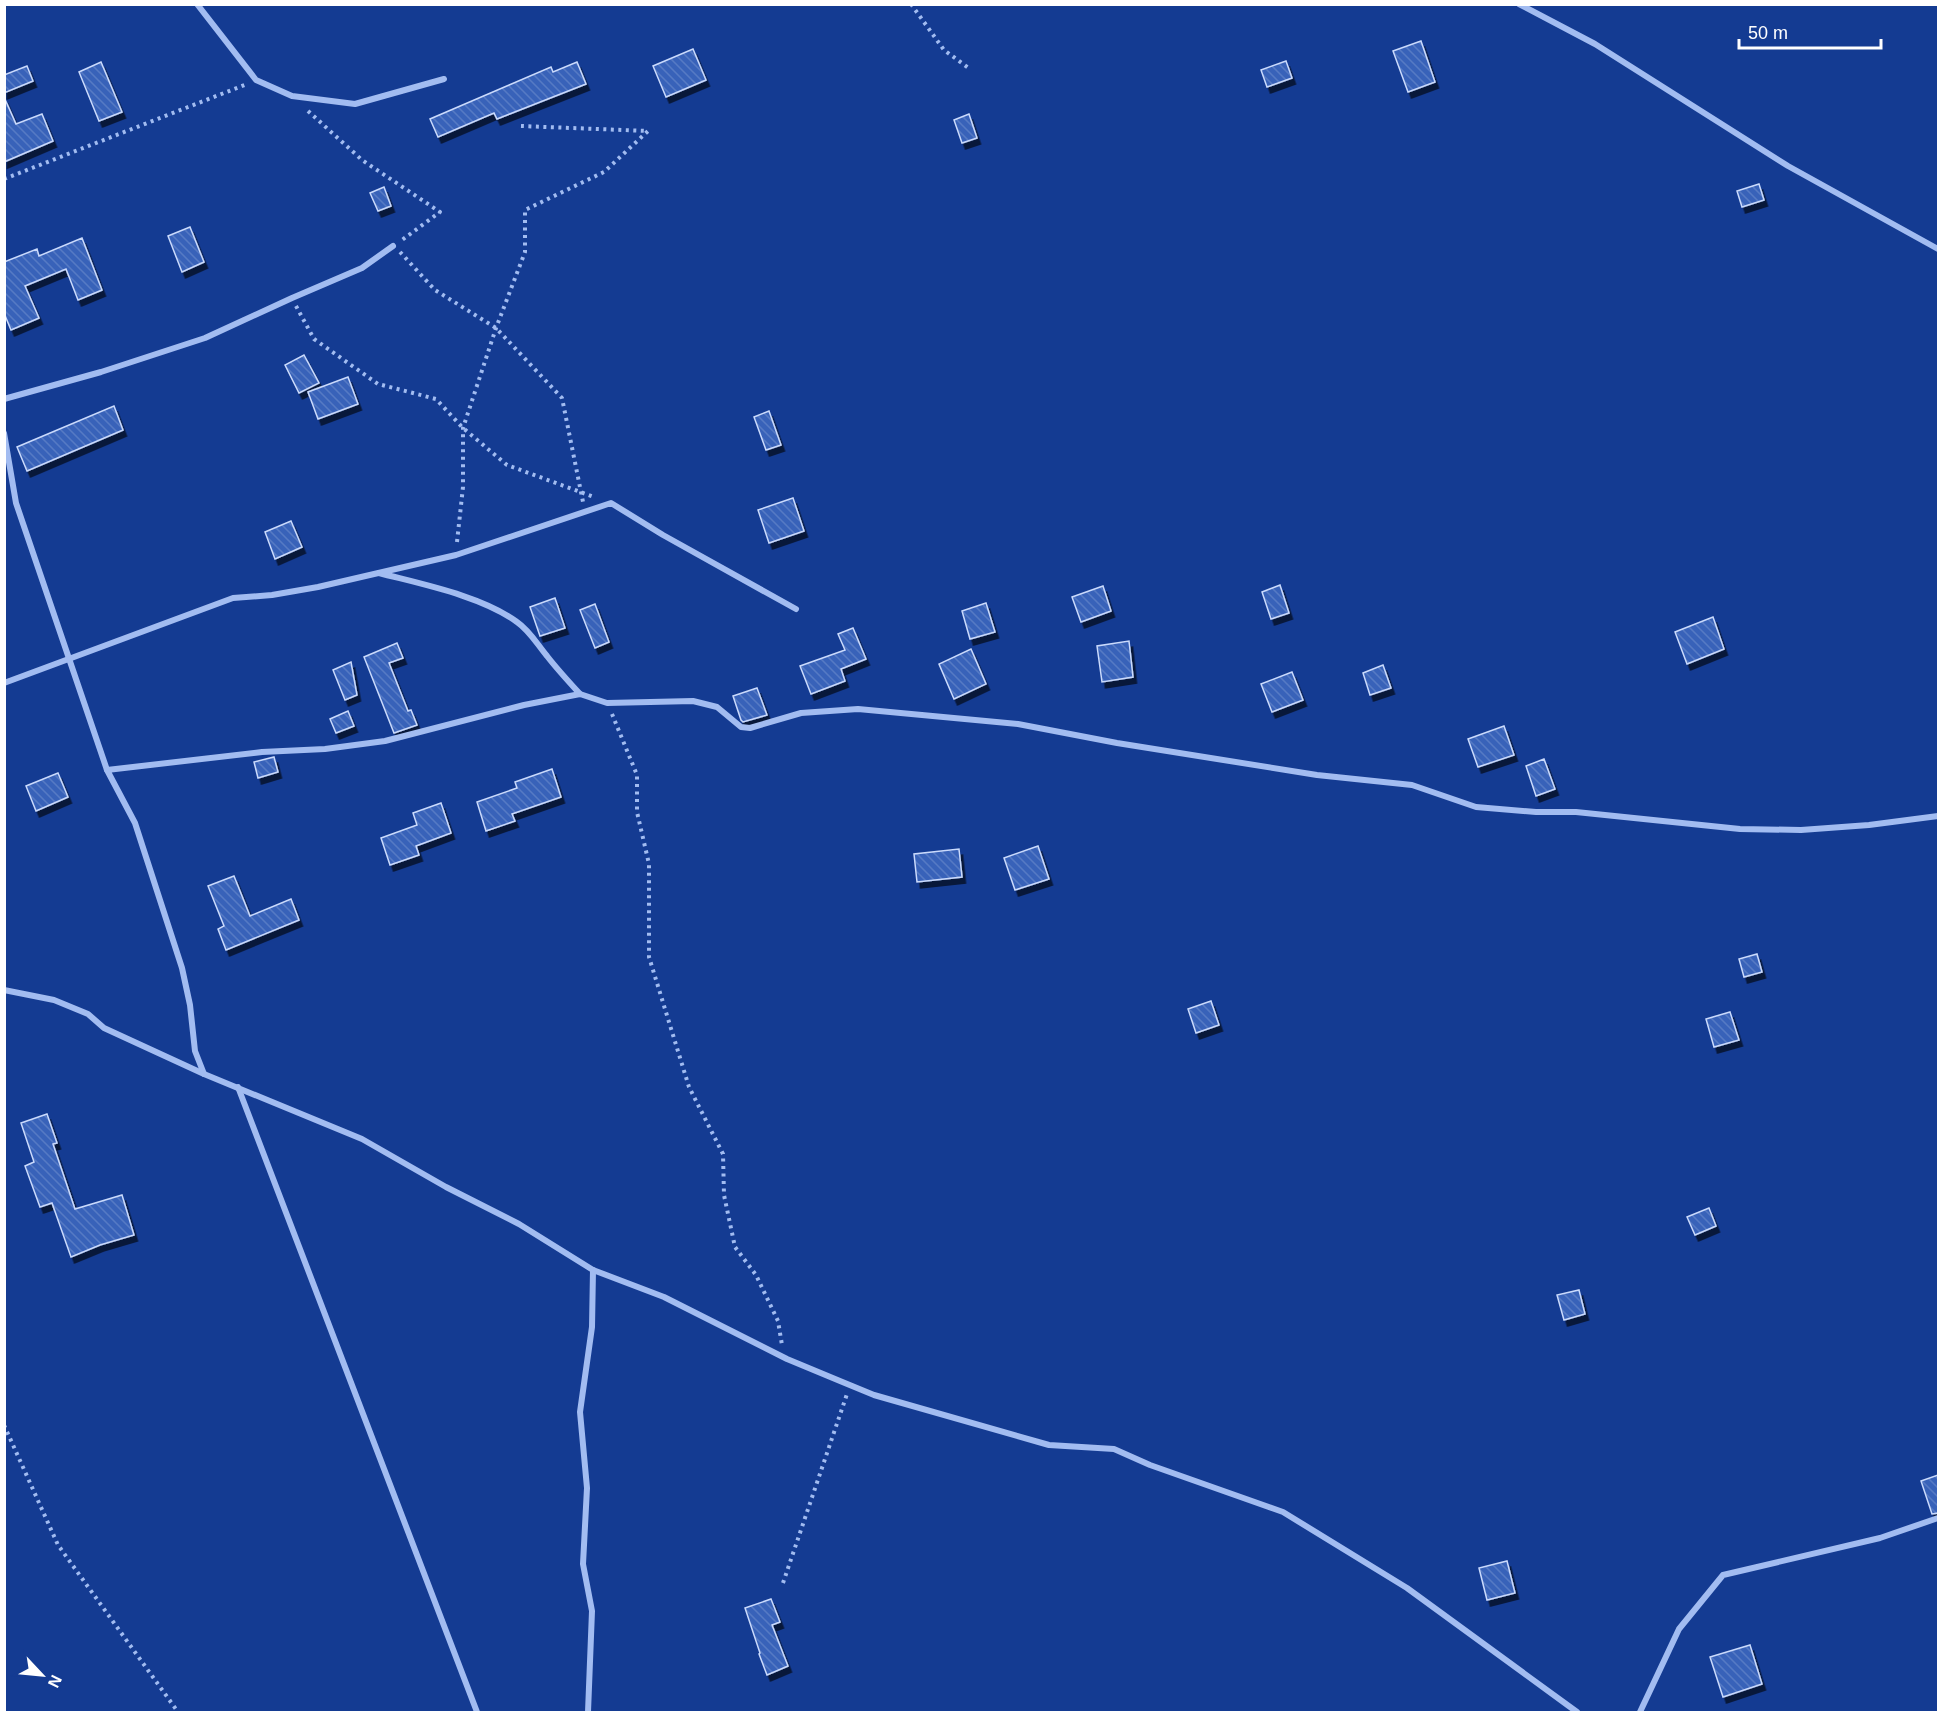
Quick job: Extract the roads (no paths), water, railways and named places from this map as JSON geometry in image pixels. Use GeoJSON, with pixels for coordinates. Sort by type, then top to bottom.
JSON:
{"type":"FeatureCollection","features":[{"type":"Feature","properties":{"kind":"street"},"geometry":{"type":"LineString","coordinates":[[197,4],[256,80],[292,96],[355,104],[444,79]]}},
{"type":"Feature","properties":{"kind":"street"},"geometry":{"type":"LineString","coordinates":[[1519,4],[1596,44],[1788,166],[1938,249]]}},
{"type":"Feature","properties":{"kind":"street"},"geometry":{"type":"LineString","coordinates":[[4,399],[101,372],[205,338],[362,268],[393,246]]}},
{"type":"Feature","properties":{"kind":"street"},"geometry":{"type":"LineString","coordinates":[[4,433],[16,503],[107,770],[135,824],[182,968],[190,1005],[195,1051],[204,1074]]}},
{"type":"Feature","properties":{"kind":"street"},"geometry":{"type":"LineString","coordinates":[[4,683],[233,598],[272,595],[318,587],[456,555],[611,503],[663,535],[796,609]]}},
{"type":"Feature","properties":{"kind":"street"},"geometry":{"type":"LineString","coordinates":[[375,572],[448,592],[488,606],[516,621],[533,637],[580,694]]}},
{"type":"Feature","properties":{"kind":"street"},"geometry":{"type":"LineString","coordinates":[[107,770],[262,752],[325,749],[385,741],[524,705],[580,694],[607,703],[693,701],[717,707],[741,727],[750,728],[801,713],[858,709],[1018,724],[1117,743],[1317,775],[1412,785],[1476,807],[1536,812],[1576,812],[1740,829],[1771,830],[1869,825],[1938,816]]}},
{"type":"Feature","properties":{"kind":"street"},"geometry":{"type":"LineString","coordinates":[[4,990],[54,1000],[88,1014],[104,1028],[204,1074],[362,1139],[519,1224],[593,1270],[664,1297],[784,1358],[874,1395],[1049,1445],[1114,1449],[1150,1465],[1283,1512],[1407,1588],[1577,1713]]}},
{"type":"Feature","properties":{"kind":"street"},"geometry":{"type":"LineString","coordinates":[[238,1087],[477,1713]]}},
{"type":"Feature","properties":{"kind":"street"},"geometry":{"type":"LineString","coordinates":[[588,1713],[592,1611],[583,1564],[586,1488],[580,1412],[592,1327],[593,1270]]}},
{"type":"Feature","properties":{"kind":"street"},"geometry":{"type":"LineString","coordinates":[[1640,1713],[1679,1629],[1724,1575],[1880,1538],[1938,1518]]}}]}
